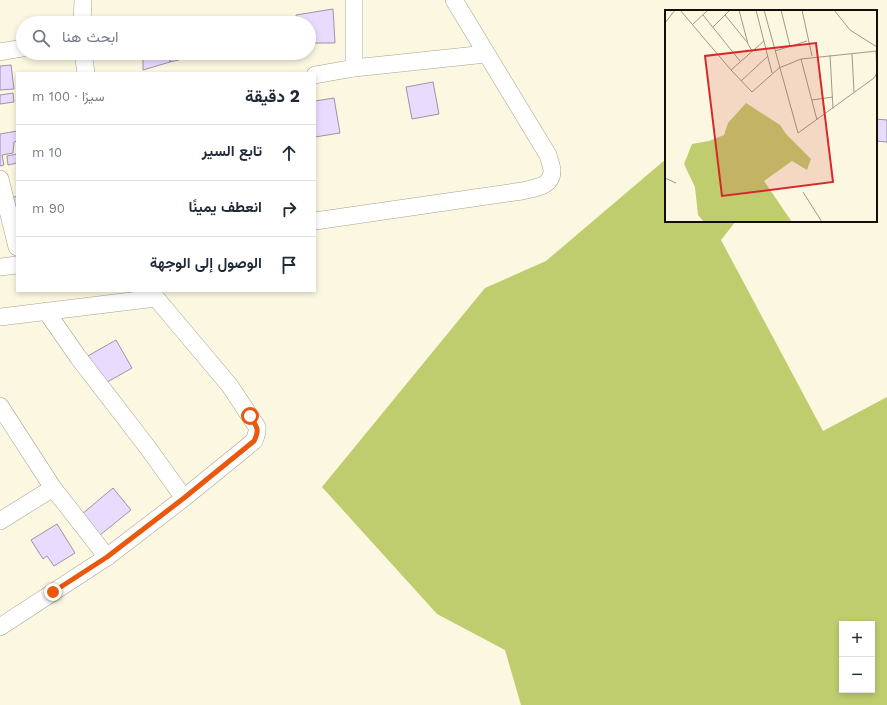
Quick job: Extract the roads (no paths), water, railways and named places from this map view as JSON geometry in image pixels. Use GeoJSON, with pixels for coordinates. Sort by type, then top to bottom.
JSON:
{"type":"FeatureCollection","features":[{"type":"Feature","properties":{"kind":"street"},"geometry":{"type":"LineString","coordinates":[[82,16],[83,0]]}},
{"type":"Feature","properties":{"kind":"street"},"geometry":{"type":"LineString","coordinates":[[354,0],[354,68]]}},
{"type":"Feature","properties":{"kind":"street"},"geometry":{"type":"LineString","coordinates":[[316,221],[522,191],[540,187],[549,181],[552,170],[548,155],[454,0]]}},
{"type":"Feature","properties":{"kind":"street"},"geometry":{"type":"LineString","coordinates":[[0,52],[16,49]]}},
{"type":"Feature","properties":{"kind":"street"},"geometry":{"type":"LineString","coordinates":[[316,75],[354,68],[486,54]]}},
{"type":"Feature","properties":{"kind":"street"},"geometry":{"type":"LineString","coordinates":[[84,60],[86,72]]}},
{"type":"Feature","properties":{"kind":"street"},"geometry":{"type":"LineString","coordinates":[[0,179],[16,243]]}},
{"type":"Feature","properties":{"kind":"street"},"geometry":{"type":"LineString","coordinates":[[0,267],[16,265]]}},
{"type":"Feature","properties":{"kind":"street"},"geometry":{"type":"LineString","coordinates":[[0,317],[153,295],[230,386],[257,427],[258,431],[254,441],[184,498],[107,557],[0,627]]}},
{"type":"Feature","properties":{"kind":"street"},"geometry":{"type":"LineString","coordinates":[[46,311],[78,357],[148,448],[184,498]]}},
{"type":"Feature","properties":{"kind":"street"},"geometry":{"type":"LineString","coordinates":[[0,406],[53,488],[107,557]]}},
{"type":"Feature","properties":{"kind":"street"},"geometry":{"type":"LineString","coordinates":[[0,521],[53,488]]}}]}
